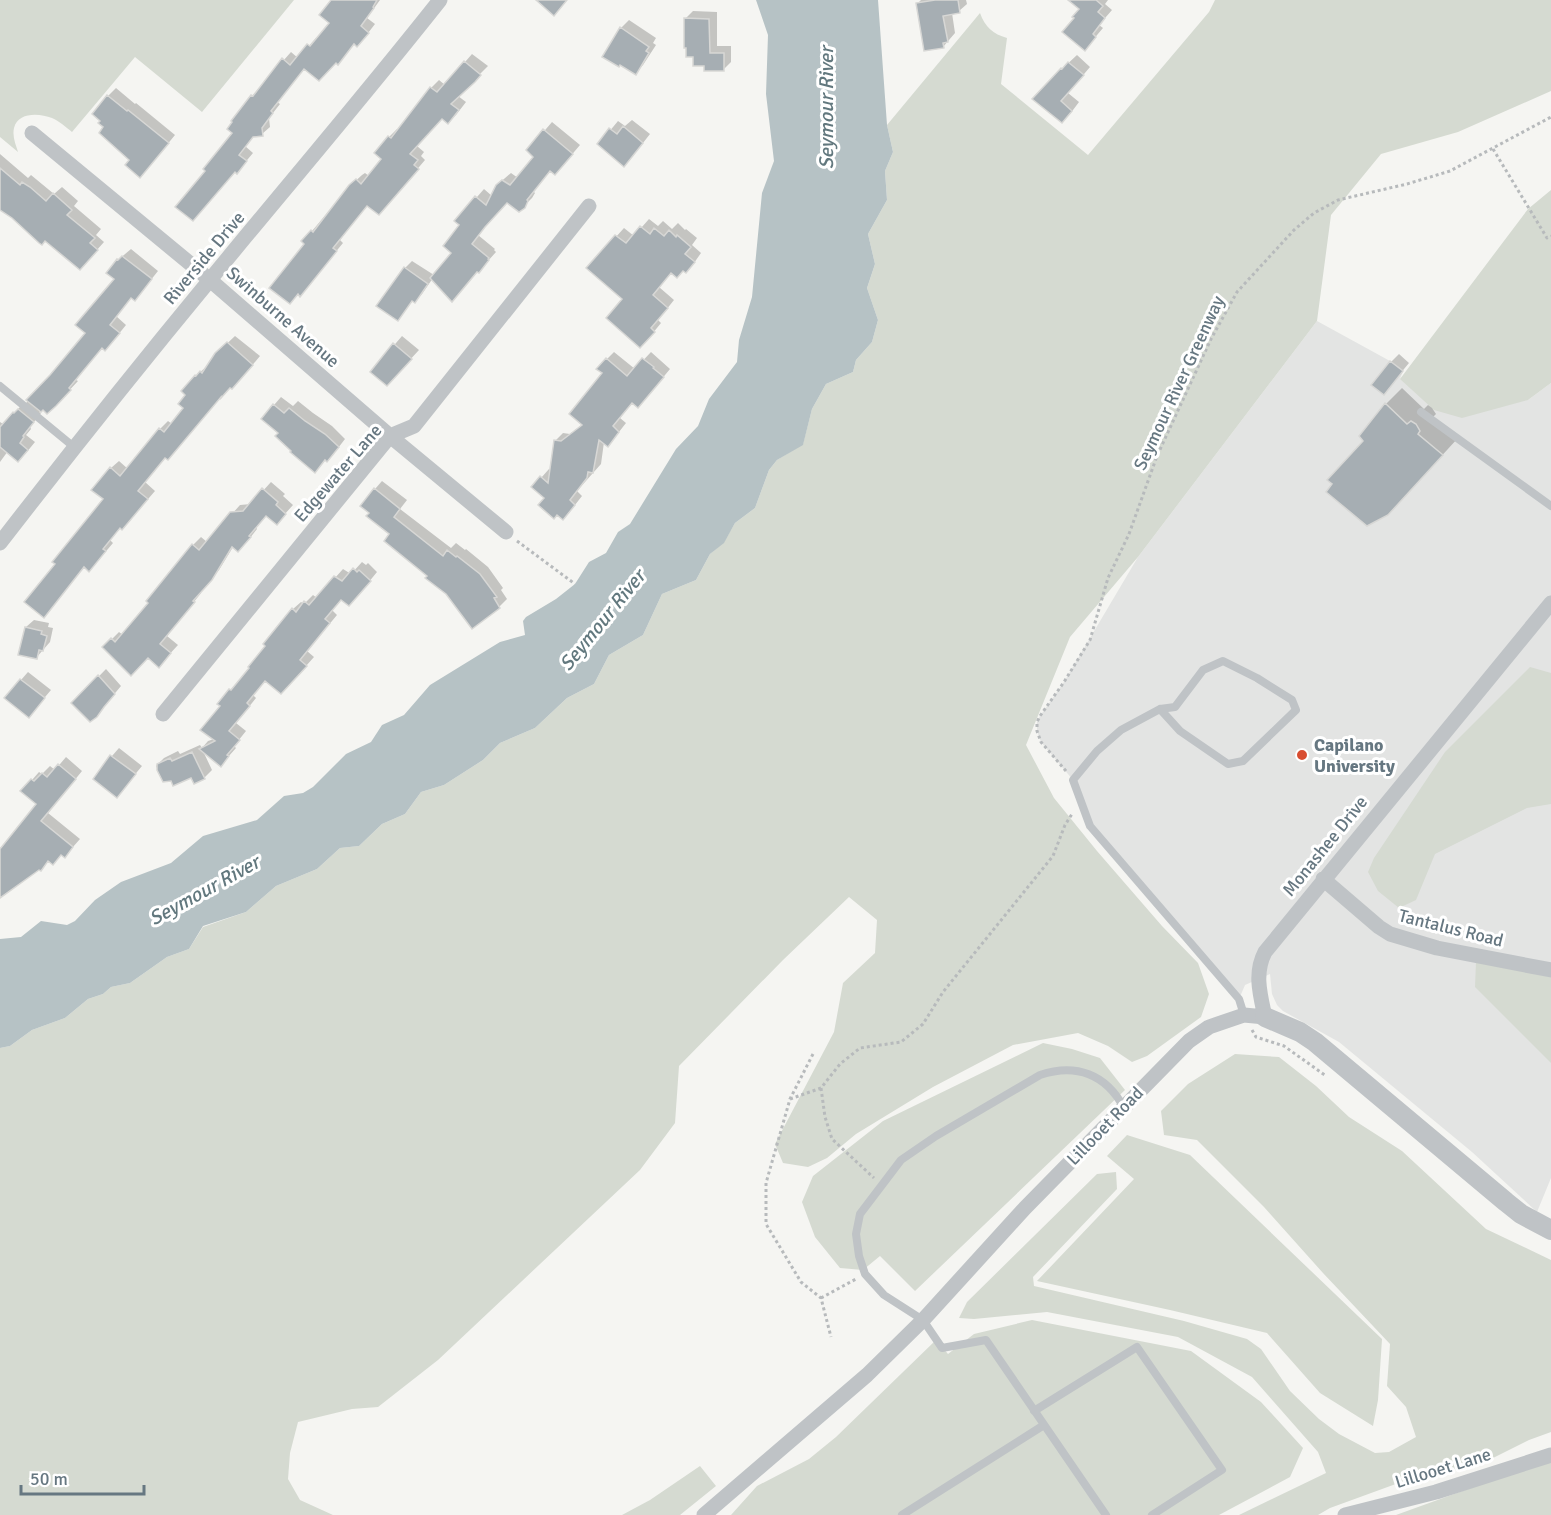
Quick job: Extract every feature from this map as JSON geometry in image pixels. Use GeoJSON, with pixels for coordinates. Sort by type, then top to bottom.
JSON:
{"type":"FeatureCollection","features":[{"type":"Feature","properties":{"kind":"street","name":"Riverside Drive"},"geometry":{"type":"LineString","coordinates":[[0,543],[74,447],[440,0]]}},
{"type":"Feature","properties":{"kind":"street","name":"Swinburne Avenue"},"geometry":{"type":"LineString","coordinates":[[32,133],[210,280],[390,436],[506,532]]}},
{"type":"Feature","properties":{"kind":"street","name":"Edgewater Lane"},"geometry":{"type":"LineString","coordinates":[[163,714],[390,436],[414,426],[590,206]]}},
{"type":"Feature","properties":{"kind":"street","name":"Monashee Drive"},"geometry":{"type":"LineString","coordinates":[[1265,1017],[1259,990],[1259,962],[1264,952],[1551,603]]}},
{"type":"Feature","properties":{"kind":"street","name":"Tantalus Road"},"geometry":{"type":"LineString","coordinates":[[1323,879],[1390,934],[1437,948],[1551,970]]}},
{"type":"Feature","properties":{"kind":"street","name":"Lillooet Road"},"geometry":{"type":"LineString","coordinates":[[704,1515],[867,1375],[923,1320],[1024,1208],[1189,1041],[1209,1028],[1244,1015],[1265,1017],[1300,1032],[1315,1042],[1521,1214],[1551,1230]]}},
{"type":"Feature","properties":{"kind":"street","name":"Lillooet Lane"},"geometry":{"type":"LineString","coordinates":[[1345,1515],[1436,1492],[1551,1455]]}},
{"type":"Feature","properties":{"kind":"lane"},"geometry":{"type":"LineString","coordinates":[[0,386],[74,447]]}},
{"type":"Feature","properties":{"kind":"lane"},"geometry":{"type":"LineString","coordinates":[[1421,412],[1551,506]]}},
{"type":"Feature","properties":{"kind":"lane"},"geometry":{"type":"LineString","coordinates":[[1160,709],[1180,731],[1228,764],[1243,761],[1296,710],[1292,700],[1257,678],[1223,661],[1203,670],[1175,707],[1160,709],[1121,730],[1097,751],[1073,780],[1090,826],[1239,999],[1244,1015]]}},
{"type":"Feature","properties":{"kind":"lane"},"geometry":{"type":"LineString","coordinates":[[1106,1515],[986,1340],[942,1348],[923,1320],[884,1295],[866,1274],[859,1256],[856,1234],[860,1214],[901,1160],[936,1136],[1040,1075],[1051,1071],[1076,1070],[1089,1074],[1117,1095],[1124,1108]]}},
{"type":"Feature","properties":{"kind":"lane"},"geometry":{"type":"LineString","coordinates":[[1034,1411],[1137,1347],[1222,1470],[1152,1515]]}},
{"type":"Feature","properties":{"kind":"lane"},"geometry":{"type":"LineString","coordinates":[[902,1515],[1044,1425]]}},
{"type":"Feature","properties":{"kind":"path","name":"Seymour River Greenway"},"geometry":{"type":"LineString","coordinates":[[1073,780],[1041,742],[1037,722],[1090,640],[1107,578],[1129,534],[1157,456],[1211,339],[1237,292],[1294,230],[1314,213],[1338,200],[1407,184],[1450,171],[1551,117]]}},
{"type":"Feature","properties":{"kind":"path"},"geometry":{"type":"LineString","coordinates":[[1492,148],[1547,238],[1551,236]]}},
{"type":"Feature","properties":{"kind":"path"},"geometry":{"type":"LineString","coordinates":[[506,532],[575,584]]}},
{"type":"Feature","properties":{"kind":"path"},"geometry":{"type":"LineString","coordinates":[[790,1099],[820,1088],[840,1064],[860,1048],[901,1042],[922,1024],[943,992],[1053,856],[1065,825],[1080,803]]}},
{"type":"Feature","properties":{"kind":"path"},"geometry":{"type":"LineString","coordinates":[[813,1054],[790,1099],[766,1183],[766,1224],[801,1282],[821,1298],[831,1337]]}},
{"type":"Feature","properties":{"kind":"path"},"geometry":{"type":"LineString","coordinates":[[820,1088],[825,1118],[832,1139],[881,1185]]}},
{"type":"Feature","properties":{"kind":"path"},"geometry":{"type":"LineString","coordinates":[[821,1298],[866,1274]]}},
{"type":"Feature","properties":{"kind":"shaded area"},"geometry":{"type":"Polygon","coordinates":[[[0,0],[294,0],[202,112],[135,57],[72,132],[47,116],[30,115],[20,119],[14,128],[18,152],[0,137],[0,0]]]}},
{"type":"Feature","properties":{"kind":"shaded area"},"geometry":{"type":"Polygon","coordinates":[[[1215,0],[1551,0],[1551,91],[1458,132],[1381,154],[1331,215],[1317,321],[1138,557],[1070,637],[1026,745],[1054,798],[1162,926],[1198,963],[1209,994],[1201,1017],[1147,1056],[1132,1062],[1108,1046],[1078,1033],[1013,1045],[933,1087],[856,1134],[827,1158],[808,1167],[783,1163],[775,1144],[834,1032],[843,983],[875,953],[877,920],[849,897],[783,960],[679,1066],[675,1123],[640,1170],[438,1360],[378,1407],[352,1409],[298,1422],[290,1453],[288,1479],[300,1500],[333,1515],[0,1515],[0,1048],[10,1046],[32,1030],[65,1018],[88,999],[103,994],[111,987],[130,983],[167,957],[189,949],[203,927],[246,912],[276,886],[317,869],[340,848],[359,846],[382,824],[405,814],[421,792],[444,785],[483,760],[500,743],[535,728],[567,698],[594,684],[609,655],[643,635],[662,594],[696,580],[710,554],[724,542],[735,523],[755,508],[769,470],[777,460],[803,444],[812,409],[826,384],[853,372],[856,360],[872,342],[878,320],[867,288],[875,264],[868,234],[887,200],[885,171],[893,152],[887,125],[980,13],[990,29],[1007,38],[1001,84],[1088,155],[1209,12],[1215,0]]]}},
{"type":"Feature","properties":{"kind":"shaded area"},"geometry":{"type":"Polygon","coordinates":[[[1551,190],[1551,383],[1528,400],[1462,418],[1434,410],[1400,379],[1528,209],[1551,190]]]}},
{"type":"Feature","properties":{"kind":"shaded area","name":"Capilano University"},"geometry":{"type":"Polygon","coordinates":[[[1317,321],[1390,361],[1403,371],[1400,379],[1528,400],[1551,383],[1551,1178],[1537,1212],[1472,1152],[1339,1042],[1283,1011],[1272,994],[1270,974],[1245,985],[1239,999],[1090,826],[1073,780],[1041,742],[1037,731],[1040,716],[1064,682],[1138,557],[1317,321]]]}},
{"type":"Feature","properties":{"kind":"shaded area"},"geometry":{"type":"Polygon","coordinates":[[[1530,667],[1551,673],[1551,804],[1527,808],[1435,854],[1416,900],[1399,908],[1378,891],[1368,872],[1374,858],[1445,752],[1530,667]]]}},
{"type":"Feature","properties":{"kind":"shaded area"},"geometry":{"type":"Polygon","coordinates":[[[1476,962],[1551,977],[1551,1063],[1475,987],[1476,962]]]}},
{"type":"Feature","properties":{"kind":"shaded area"},"geometry":{"type":"Polygon","coordinates":[[[1043,1043],[1100,1058],[1125,1090],[915,1291],[880,1256],[863,1270],[840,1268],[815,1237],[802,1202],[813,1176],[883,1121],[1043,1043]]]}},
{"type":"Feature","properties":{"kind":"shaded area"},"geometry":{"type":"Polygon","coordinates":[[[1235,1054],[1279,1057],[1316,1086],[1349,1117],[1402,1151],[1486,1229],[1551,1260],[1551,1432],[1529,1440],[1475,1467],[1415,1477],[1330,1508],[1318,1515],[1239,1515],[1326,1473],[1318,1452],[1252,1377],[1178,1337],[1047,1312],[974,1319],[959,1318],[967,1302],[1097,1174],[1116,1172],[1117,1189],[1033,1277],[1034,1286],[1184,1321],[1247,1339],[1261,1349],[1290,1391],[1319,1419],[1339,1434],[1375,1453],[1389,1452],[1416,1437],[1406,1407],[1387,1386],[1390,1344],[1264,1207],[1197,1140],[1164,1135],[1161,1111],[1188,1084],[1235,1054]]]}},
{"type":"Feature","properties":{"kind":"shaded area"},"geometry":{"type":"Polygon","coordinates":[[[1127,1135],[1190,1155],[1382,1339],[1378,1400],[1373,1426],[1320,1393],[1267,1333],[1037,1281],[1134,1179],[1107,1156],[1127,1135]]]}},
{"type":"Feature","properties":{"kind":"shaded area"},"geometry":{"type":"Polygon","coordinates":[[[1032,1320],[1191,1351],[1261,1402],[1303,1448],[1290,1477],[1219,1515],[731,1515],[757,1486],[809,1459],[836,1437],[936,1340],[948,1354],[974,1334],[1032,1320]]]}},
{"type":"Feature","properties":{"kind":"shaded area"},"geometry":{"type":"Polygon","coordinates":[[[1551,1459],[1551,1515],[1396,1515],[1551,1459]]]}},
{"type":"Feature","properties":{"kind":"shaded area"},"geometry":{"type":"Polygon","coordinates":[[[700,1466],[716,1486],[680,1515],[622,1515],[650,1500],[700,1466]]]}},
{"type":"Feature","properties":{"kind":"water","name":"Seymour River"},"geometry":{"type":"Polygon","coordinates":[[[756,0],[878,0],[887,125],[893,152],[885,171],[887,200],[868,234],[875,264],[867,288],[878,320],[872,342],[856,360],[853,372],[826,384],[812,409],[803,445],[777,460],[769,470],[755,508],[735,523],[724,543],[710,554],[696,580],[662,594],[643,635],[609,655],[594,684],[567,698],[535,728],[500,743],[483,760],[444,785],[421,792],[405,814],[382,824],[359,846],[340,848],[317,869],[276,886],[246,912],[203,926],[189,949],[167,957],[130,983],[111,987],[103,994],[88,999],[65,1018],[32,1030],[10,1046],[0,1048],[0,939],[21,937],[41,921],[67,925],[75,921],[95,900],[121,882],[171,863],[203,836],[257,820],[284,796],[303,793],[313,787],[346,754],[371,742],[382,725],[404,715],[430,685],[500,642],[525,635],[523,621],[526,617],[556,599],[575,584],[589,562],[606,553],[618,532],[630,524],[676,449],[698,426],[709,399],[737,362],[739,340],[752,297],[762,193],[774,161],[766,94],[768,35],[756,0]]]}},
{"type":"Feature","properties":{"kind":"building"},"geometry":{"type":"Polygon","coordinates":[[[331,0],[377,0],[361,26],[369,33],[357,47],[354,44],[338,65],[336,63],[319,81],[304,69],[271,111],[273,113],[262,128],[263,136],[253,137],[239,155],[247,161],[193,221],[175,207],[232,133],[227,129],[231,121],[251,95],[253,96],[282,58],[290,65],[307,44],[310,46],[329,23],[319,15],[331,0]]]}},
{"type":"Feature","properties":{"kind":"building"},"geometry":{"type":"Polygon","coordinates":[[[536,0],[567,0],[554,16],[536,0]]]}},
{"type":"Feature","properties":{"kind":"building"},"geometry":{"type":"Polygon","coordinates":[[[958,0],[960,13],[943,16],[948,42],[943,43],[944,48],[924,51],[916,3],[958,0]]]}},
{"type":"Feature","properties":{"kind":"building"},"geometry":{"type":"Polygon","coordinates":[[[1068,0],[1096,0],[1103,6],[1098,12],[1105,18],[1093,34],[1096,37],[1085,51],[1062,32],[1079,9],[1068,0]]]}},
{"type":"Feature","properties":{"kind":"building"},"geometry":{"type":"Polygon","coordinates":[[[684,18],[709,19],[710,53],[724,53],[724,71],[704,71],[704,66],[693,66],[693,57],[686,57],[684,18]]]}},
{"type":"Feature","properties":{"kind":"building"},"geometry":{"type":"Polygon","coordinates":[[[620,27],[649,47],[646,51],[649,53],[636,75],[602,57],[620,27]]]}},
{"type":"Feature","properties":{"kind":"building"},"geometry":{"type":"Polygon","coordinates":[[[464,61],[481,75],[451,104],[459,110],[448,124],[442,119],[410,154],[418,160],[414,165],[419,169],[379,215],[367,206],[333,248],[337,251],[300,297],[298,294],[290,304],[269,288],[304,244],[301,241],[311,230],[313,232],[349,185],[356,179],[361,184],[381,159],[374,153],[388,136],[391,138],[430,87],[437,92],[464,61]]]}},
{"type":"Feature","properties":{"kind":"building"},"geometry":{"type":"Polygon","coordinates":[[[1068,62],[1084,75],[1061,101],[1072,111],[1062,123],[1032,99],[1068,62]]]}},
{"type":"Feature","properties":{"kind":"building"},"geometry":{"type":"Polygon","coordinates":[[[107,95],[169,143],[140,178],[125,165],[129,160],[99,133],[103,127],[92,114],[107,95]]]}},
{"type":"Feature","properties":{"kind":"building"},"geometry":{"type":"Polygon","coordinates":[[[623,126],[643,143],[624,167],[597,144],[609,128],[617,134],[623,126]]]}},
{"type":"Feature","properties":{"kind":"building"},"geometry":{"type":"Polygon","coordinates":[[[543,129],[573,154],[555,175],[550,171],[527,200],[525,208],[519,212],[507,203],[485,227],[472,244],[489,260],[452,302],[430,278],[451,253],[443,246],[459,225],[454,221],[475,196],[486,205],[496,185],[502,180],[510,185],[533,157],[526,150],[543,129]]]}},
{"type":"Feature","properties":{"kind":"building"},"geometry":{"type":"Polygon","coordinates":[[[0,168],[20,185],[22,182],[46,201],[53,193],[72,210],[67,215],[95,238],[90,243],[98,250],[80,270],[45,241],[42,245],[39,243],[0,210],[0,168]]]}},
{"type":"Feature","properties":{"kind":"building"},"geometry":{"type":"Polygon","coordinates":[[[640,226],[650,234],[654,228],[664,236],[669,230],[676,237],[677,235],[691,247],[685,254],[695,262],[686,273],[683,271],[677,278],[671,273],[653,295],[668,308],[651,328],[655,332],[640,348],[606,318],[622,299],[586,268],[615,235],[626,243],[640,226]]]}},
{"type":"Feature","properties":{"kind":"building"},"geometry":{"type":"Polygon","coordinates":[[[122,256],[152,279],[135,301],[131,298],[110,325],[120,333],[105,351],[102,348],[69,388],[71,390],[56,406],[47,414],[43,410],[41,412],[26,400],[85,333],[75,325],[114,279],[106,273],[122,256]]]}},
{"type":"Feature","properties":{"kind":"building"},"geometry":{"type":"Polygon","coordinates":[[[404,267],[428,284],[415,303],[412,301],[398,321],[376,306],[404,267]]]}},
{"type":"Feature","properties":{"kind":"building"},"geometry":{"type":"Polygon","coordinates":[[[227,342],[253,365],[232,389],[230,388],[221,397],[168,460],[165,458],[138,491],[148,499],[103,549],[106,551],[89,572],[84,567],[44,618],[24,602],[55,564],[52,562],[103,499],[91,490],[110,467],[120,476],[159,428],[164,432],[183,408],[178,404],[185,395],[181,391],[195,375],[200,371],[202,373],[215,353],[227,342]]]}},
{"type":"Feature","properties":{"kind":"building"},"geometry":{"type":"Polygon","coordinates":[[[393,343],[412,359],[387,386],[370,372],[393,343]]]}},
{"type":"Feature","properties":{"kind":"building"},"geometry":{"type":"Polygon","coordinates":[[[606,358],[627,376],[642,358],[664,377],[638,408],[632,403],[613,426],[619,432],[608,447],[599,440],[593,473],[588,472],[587,478],[570,500],[575,505],[563,520],[557,515],[554,519],[538,505],[544,498],[531,487],[540,476],[548,483],[554,440],[561,441],[582,425],[569,414],[602,373],[596,369],[606,358]]]}},
{"type":"Feature","properties":{"kind":"building"},"geometry":{"type":"Polygon","coordinates":[[[1390,361],[1403,371],[1384,395],[1371,385],[1390,361]]]}},
{"type":"Feature","properties":{"kind":"building"},"geometry":{"type":"Polygon","coordinates":[[[1385,403],[1407,424],[1411,421],[1416,424],[1420,431],[1418,434],[1443,455],[1388,515],[1367,526],[1326,492],[1332,484],[1327,480],[1363,441],[1359,436],[1385,403]]]}},
{"type":"Feature","properties":{"kind":"building"},"geometry":{"type":"Polygon","coordinates":[[[273,404],[284,413],[289,408],[339,447],[315,473],[290,452],[275,436],[278,433],[261,419],[273,404]]]}},
{"type":"Feature","properties":{"kind":"building"},"geometry":{"type":"Polygon","coordinates":[[[18,409],[34,422],[20,443],[28,450],[18,462],[0,447],[0,427],[18,409]]]}},
{"type":"Feature","properties":{"kind":"building"},"geometry":{"type":"Polygon","coordinates":[[[262,488],[278,502],[276,505],[286,514],[277,525],[266,516],[238,552],[232,547],[212,580],[160,644],[171,653],[159,668],[148,658],[131,676],[102,647],[111,638],[115,642],[148,603],[146,601],[192,544],[199,550],[230,512],[243,511],[262,488]]]}},
{"type":"Feature","properties":{"kind":"building"},"geometry":{"type":"Polygon","coordinates":[[[374,488],[400,509],[394,517],[443,556],[447,550],[480,574],[497,597],[494,598],[500,608],[472,629],[446,594],[384,541],[389,534],[366,516],[369,513],[360,506],[374,488]]]}},
{"type":"Feature","properties":{"kind":"building"},"geometry":{"type":"Polygon","coordinates":[[[353,568],[357,572],[359,570],[371,581],[349,606],[341,600],[325,619],[330,623],[300,660],[307,666],[281,694],[265,681],[247,703],[250,706],[229,731],[240,740],[227,755],[229,756],[221,767],[199,749],[215,741],[200,730],[220,706],[217,704],[249,668],[265,646],[263,644],[292,608],[296,612],[304,601],[309,605],[334,576],[342,581],[353,568]]]}},
{"type":"Feature","properties":{"kind":"building"},"geometry":{"type":"Polygon","coordinates":[[[25,627],[42,631],[41,634],[47,636],[43,651],[39,650],[37,659],[18,655],[25,627]]]}},
{"type":"Feature","properties":{"kind":"building"},"geometry":{"type":"Polygon","coordinates":[[[98,675],[115,694],[97,717],[90,722],[71,703],[98,675]]]}},
{"type":"Feature","properties":{"kind":"building"},"geometry":{"type":"Polygon","coordinates":[[[20,679],[45,698],[29,718],[4,698],[20,679]]]}},
{"type":"Feature","properties":{"kind":"building"},"geometry":{"type":"Polygon","coordinates":[[[192,752],[205,779],[194,784],[191,778],[173,786],[171,781],[163,782],[157,770],[157,764],[170,758],[172,761],[192,752]]]}},
{"type":"Feature","properties":{"kind":"building"},"geometry":{"type":"Polygon","coordinates":[[[110,755],[136,774],[117,798],[93,779],[110,755]]]}},
{"type":"Feature","properties":{"kind":"building"},"geometry":{"type":"Polygon","coordinates":[[[58,764],[76,779],[41,821],[73,847],[65,858],[61,855],[53,865],[48,861],[41,871],[39,870],[0,898],[0,849],[36,804],[20,791],[31,779],[34,781],[42,773],[47,777],[58,764]]]}},
{"type":"Feature","properties":{"kind":"place","name":"Capilano University"},"geometry":{"type":"Point","coordinates":[1302,755]}}]}
